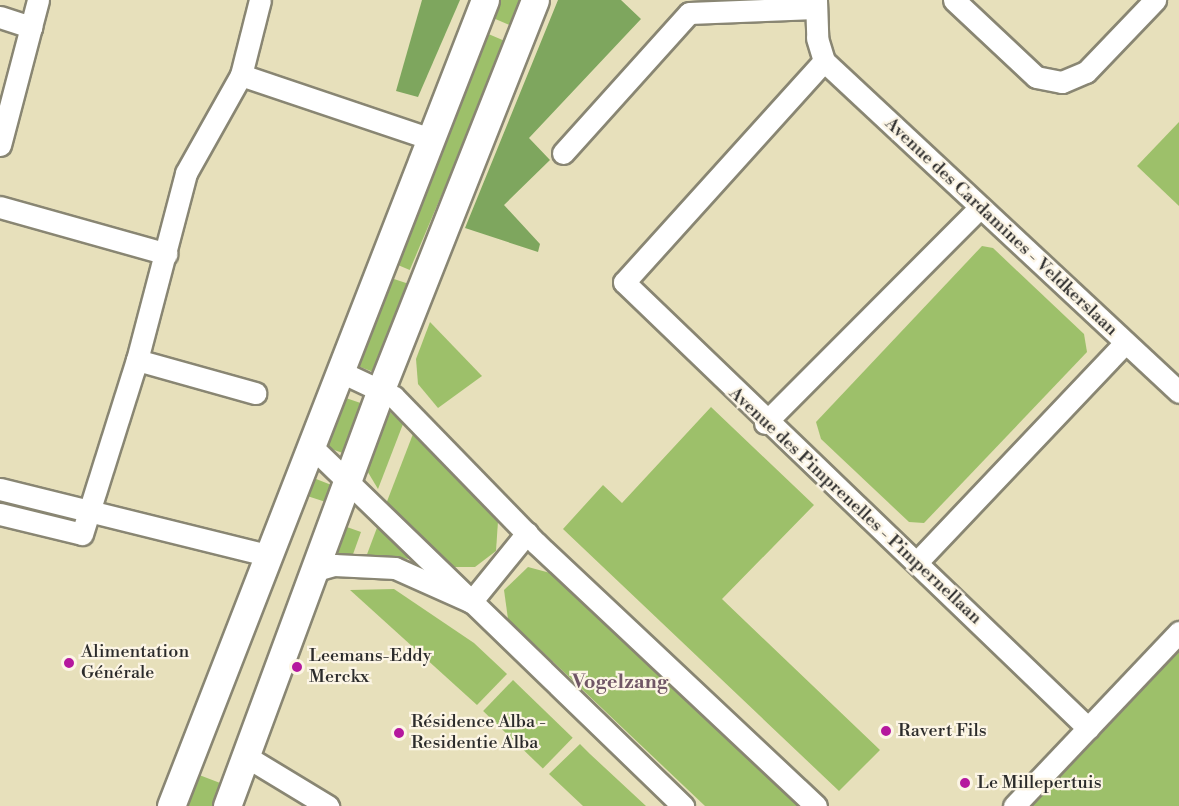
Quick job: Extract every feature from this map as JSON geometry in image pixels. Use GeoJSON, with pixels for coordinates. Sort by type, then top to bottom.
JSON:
{"type":"FeatureCollection","features":[{"type":"Feature","properties":{"kind":"street"},"geometry":{"type":"LineString","coordinates":[[0,145],[38,0]]}},
{"type":"Feature","properties":{"kind":"street"},"geometry":{"type":"LineString","coordinates":[[0,514],[82,534],[87,510],[137,360],[167,254],[186,173],[241,75],[260,0]]}},
{"type":"Feature","properties":{"kind":"street"},"geometry":{"type":"LineString","coordinates":[[171,806],[270,556],[428,138],[485,0]]}},
{"type":"Feature","properties":{"kind":"street"},"geometry":{"type":"LineString","coordinates":[[227,806],[381,389],[535,0]]}},
{"type":"Feature","properties":{"kind":"street"},"geometry":{"type":"LineString","coordinates":[[954,0],[1036,77],[1062,82],[1086,72],[1155,0]]}},
{"type":"Feature","properties":{"kind":"street"},"geometry":{"type":"LineString","coordinates":[[564,153],[689,13],[815,4],[824,61]]}},
{"type":"Feature","properties":{"kind":"street"},"geometry":{"type":"LineString","coordinates":[[0,17],[31,27]]}},
{"type":"Feature","properties":{"kind":"street","name":"Avenue des Cardamines - Veldkerslaan"},"geometry":{"type":"LineString","coordinates":[[824,61],[979,208],[1179,392]]}},
{"type":"Feature","properties":{"kind":"street","name":"Avenue des Pimprenelles - Pimpernellaan"},"geometry":{"type":"LineString","coordinates":[[824,61],[624,282],[765,423],[917,562],[1088,728]]}},
{"type":"Feature","properties":{"kind":"street"},"geometry":{"type":"LineString","coordinates":[[241,75],[428,138]]}},
{"type":"Feature","properties":{"kind":"street"},"geometry":{"type":"LineString","coordinates":[[0,207],[167,254]]}},
{"type":"Feature","properties":{"kind":"street"},"geometry":{"type":"LineString","coordinates":[[765,423],[979,208]]}},
{"type":"Feature","properties":{"kind":"street"},"geometry":{"type":"LineString","coordinates":[[917,562],[1125,343]]}},
{"type":"Feature","properties":{"kind":"street"},"geometry":{"type":"LineString","coordinates":[[137,360],[255,393]]}},
{"type":"Feature","properties":{"kind":"street"},"geometry":{"type":"LineString","coordinates":[[339,371],[381,389],[527,533],[816,806]]}},
{"type":"Feature","properties":{"kind":"street"},"geometry":{"type":"LineString","coordinates":[[311,446],[348,478],[471,602],[683,806]]}},
{"type":"Feature","properties":{"kind":"street"},"geometry":{"type":"LineString","coordinates":[[0,489],[270,556]]}},
{"type":"Feature","properties":{"kind":"street"},"geometry":{"type":"LineString","coordinates":[[471,602],[527,533]]}},
{"type":"Feature","properties":{"kind":"street"},"geometry":{"type":"LineString","coordinates":[[313,571],[334,565],[395,568],[471,602]]}},
{"type":"Feature","properties":{"kind":"street"},"geometry":{"type":"LineString","coordinates":[[1014,806],[1179,632]]}},
{"type":"Feature","properties":{"kind":"street"},"geometry":{"type":"LineString","coordinates":[[247,757],[328,806]]}},
{"type":"Feature","properties":{"kind":"green space"},"geometry":{"type":"Polygon","coordinates":[[[422,0],[460,0],[418,97],[396,91],[422,0]]]}},
{"type":"Feature","properties":{"kind":"green space"},"geometry":{"type":"Polygon","coordinates":[[[493,0],[527,0],[514,27],[486,15],[493,0]]]}},
{"type":"Feature","properties":{"kind":"green space"},"geometry":{"type":"Polygon","coordinates":[[[558,0],[621,0],[641,19],[529,138],[550,160],[504,205],[540,244],[538,252],[465,228],[558,0]]]}},
{"type":"Feature","properties":{"kind":"green space"},"geometry":{"type":"Polygon","coordinates":[[[479,30],[507,42],[410,270],[382,258],[479,30]]]}},
{"type":"Feature","properties":{"kind":"green space"},"geometry":{"type":"Polygon","coordinates":[[[1179,122],[1179,206],[1137,166],[1179,122]]]}},
{"type":"Feature","properties":{"kind":"green space"},"geometry":{"type":"Polygon","coordinates":[[[982,246],[993,248],[1084,334],[1087,352],[924,523],[909,522],[821,439],[816,422],[982,246]]]}},
{"type":"Feature","properties":{"kind":"green space"},"geometry":{"type":"Polygon","coordinates":[[[382,275],[415,286],[376,373],[355,365],[382,275]]]}},
{"type":"Feature","properties":{"kind":"green space"},"geometry":{"type":"Polygon","coordinates":[[[430,322],[482,376],[438,408],[418,384],[416,359],[430,322]]]}},
{"type":"Feature","properties":{"kind":"green space"},"geometry":{"type":"Polygon","coordinates":[[[340,396],[366,405],[349,455],[323,446],[340,396]]]}},
{"type":"Feature","properties":{"kind":"green space"},"geometry":{"type":"Polygon","coordinates":[[[711,407],[814,505],[722,599],[880,750],[839,791],[563,529],[603,485],[622,503],[711,407]]]}},
{"type":"Feature","properties":{"kind":"green space"},"geometry":{"type":"Polygon","coordinates":[[[389,411],[403,424],[378,489],[366,469],[389,411]]]}},
{"type":"Feature","properties":{"kind":"green space"},"geometry":{"type":"Polygon","coordinates":[[[413,434],[498,521],[496,551],[475,567],[452,567],[386,504],[413,434]]]}},
{"type":"Feature","properties":{"kind":"green space"},"geometry":{"type":"Polygon","coordinates":[[[311,477],[334,486],[332,504],[301,494],[311,477]]]}},
{"type":"Feature","properties":{"kind":"green space"},"geometry":{"type":"Polygon","coordinates":[[[378,525],[413,559],[366,557],[378,525]]]}},
{"type":"Feature","properties":{"kind":"green space"},"geometry":{"type":"Polygon","coordinates":[[[344,526],[361,532],[352,557],[333,555],[344,526]]]}},
{"type":"Feature","properties":{"kind":"green space"},"geometry":{"type":"Polygon","coordinates":[[[528,567],[554,574],[798,806],[705,806],[508,619],[504,590],[528,567]]]}},
{"type":"Feature","properties":{"kind":"green space"},"geometry":{"type":"Polygon","coordinates":[[[394,589],[474,643],[507,674],[477,705],[350,590],[394,589]]]}},
{"type":"Feature","properties":{"kind":"green space"},"geometry":{"type":"Polygon","coordinates":[[[1179,638],[1179,806],[1022,806],[1179,638]]]}},
{"type":"Feature","properties":{"kind":"green space"},"geometry":{"type":"Polygon","coordinates":[[[513,680],[573,738],[543,769],[483,711],[513,680]]]}},
{"type":"Feature","properties":{"kind":"green space"},"geometry":{"type":"Polygon","coordinates":[[[580,744],[646,806],[583,806],[549,774],[580,744]]]}},
{"type":"Feature","properties":{"kind":"green space"},"geometry":{"type":"Polygon","coordinates":[[[194,773],[228,786],[220,806],[179,806],[194,773]]]}},
{"type":"Feature","properties":{"kind":"place","name":"Alimentation Générale"},"geometry":{"type":"Point","coordinates":[69,663]}},
{"type":"Feature","properties":{"kind":"place","name":"Leemans-Eddy Merckx"},"geometry":{"type":"Point","coordinates":[297,667]}},
{"type":"Feature","properties":{"kind":"place","name":"Ravert Fils"},"geometry":{"type":"Point","coordinates":[886,731]}},
{"type":"Feature","properties":{"kind":"place","name":"Résidence Alba - Residentie Alba"},"geometry":{"type":"Point","coordinates":[399,733]}},
{"type":"Feature","properties":{"kind":"place","name":"Le Millepertuis"},"geometry":{"type":"Point","coordinates":[965,783]}},
{"type":"Feature","properties":{"kind":"district","name":"Vogelzang"},"geometry":{"type":"Point","coordinates":[620,682]}}]}
